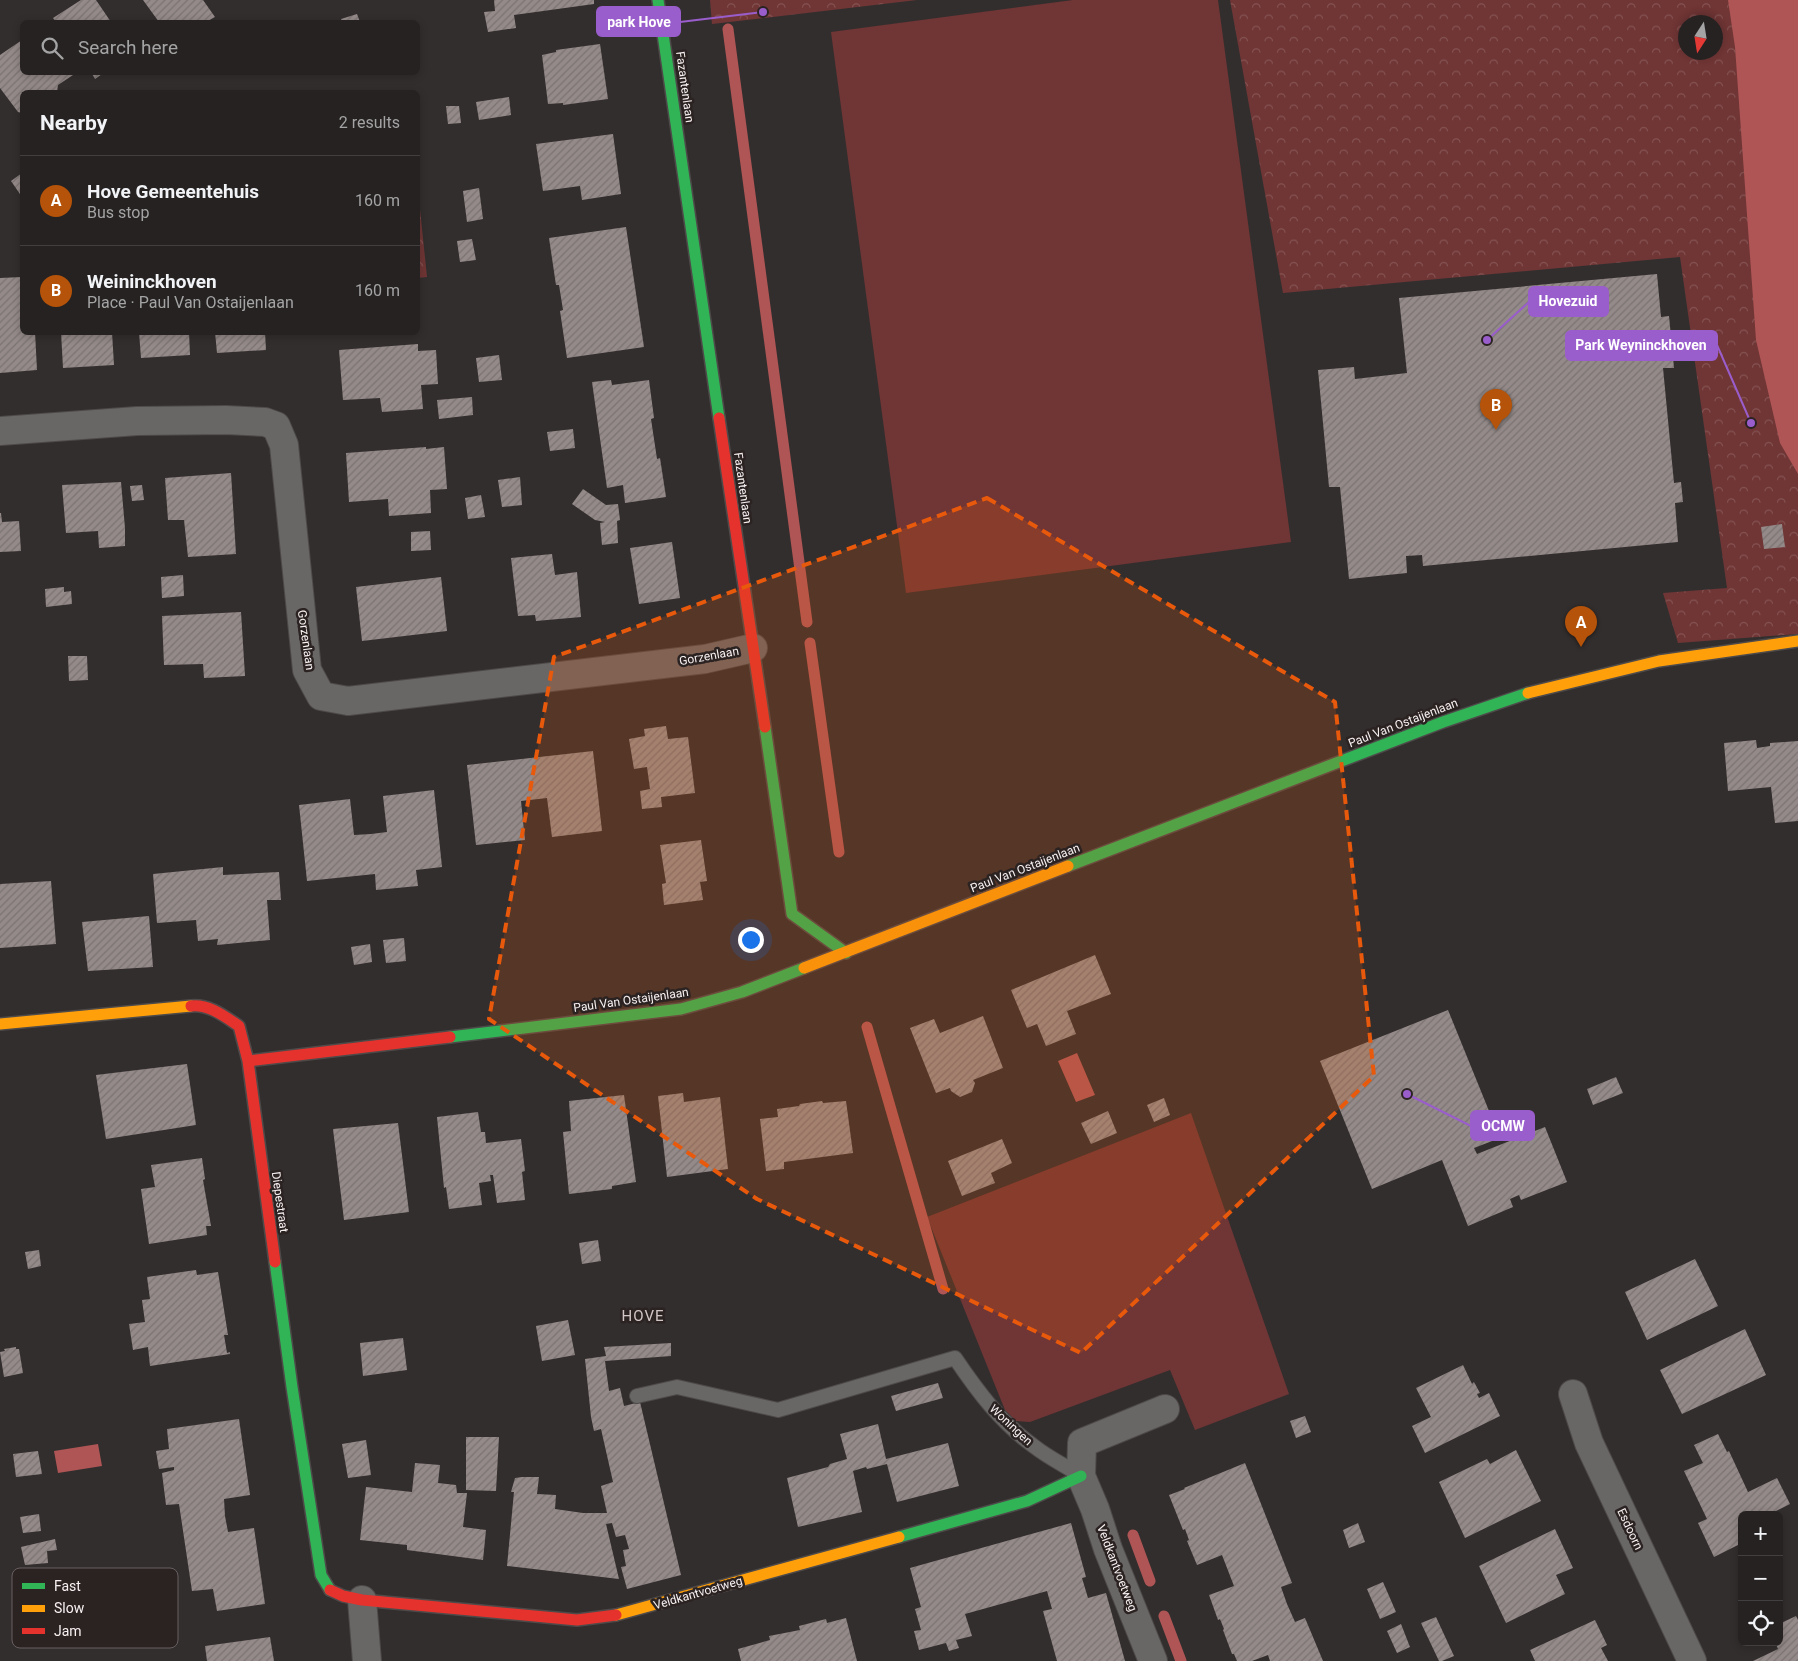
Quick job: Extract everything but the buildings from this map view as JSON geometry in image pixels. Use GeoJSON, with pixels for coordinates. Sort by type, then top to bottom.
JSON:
{"type":"FeatureCollection","features":[{"type":"Feature","properties":{"kind":"street","name":"Fazantenlaan"},"geometry":{"type":"LineString","coordinates":[[658,0],[792,914],[846,953]]}},
{"type":"Feature","properties":{"kind":"street","name":"Gorzenlaan"},"geometry":{"type":"LineString","coordinates":[[0,431],[137,421],[226,420],[265,422],[276,426],[284,445],[307,670],[321,696],[348,701],[705,659],[753,648]]}},
{"type":"Feature","properties":{"kind":"street","name":"Paul Van Ostaijenlaan"},"geometry":{"type":"LineString","coordinates":[[248,1061],[681,1009],[742,992],[846,953],[1415,732],[1518,694],[1659,660],[1798,641]]}},
{"type":"Feature","properties":{"kind":"street","name":"Diepestraat"},"geometry":{"type":"LineString","coordinates":[[0,1024],[201,1005],[217,1012],[239,1026],[248,1061],[292,1387],[322,1575],[330,1590],[343,1596],[362,1600]]}},
{"type":"Feature","properties":{"kind":"street","name":"Esdoorn"},"geometry":{"type":"LineString","coordinates":[[1573,1394],[1589,1443],[1692,1661]]}},
{"type":"Feature","properties":{"kind":"street","name":"Veldkantvoetweg"},"geometry":{"type":"LineString","coordinates":[[1153,1661],[1081,1476],[1082,1443],[1165,1409]]}},
{"type":"Feature","properties":{"kind":"street","name":"Veldkantvoetweg"},"geometry":{"type":"LineString","coordinates":[[362,1600],[577,1620],[604,1617],[629,1612],[1027,1501],[1081,1476]]}},
{"type":"Feature","properties":{"kind":"street"},"geometry":{"type":"LineString","coordinates":[[362,1600],[367,1661]]}},
{"type":"Feature","properties":{"kind":"lane","name":"Woningen"},"geometry":{"type":"LineString","coordinates":[[637,1396],[677,1386],[778,1410],[955,1358],[985,1401],[1002,1420],[1035,1448],[1081,1476]]}},
{"type":"Feature","properties":{"kind":"highlighted area"},"geometry":{"type":"Polygon","coordinates":[[[987,498],[1335,702],[1374,1076],[1081,1353],[757,1199],[489,1019],[554,657],[987,498]]]}},
{"type":"Feature","properties":{"kind":"green space"},"geometry":{"type":"Polygon","coordinates":[[[710,0],[917,0],[712,24],[710,0]]]}},
{"type":"Feature","properties":{"kind":"green space"},"geometry":{"type":"Polygon","coordinates":[[[1073,0],[1218,0],[1291,542],[906,593],[831,32],[1073,0]]]}},
{"type":"Feature","properties":{"kind":"green space"},"geometry":{"type":"Polygon","coordinates":[[[1230,0],[1798,0],[1798,634],[1678,643],[1663,593],[1727,588],[1680,257],[1283,293],[1230,0]]]}},
{"type":"Feature","properties":{"kind":"green space"},"geometry":{"type":"Polygon","coordinates":[[[420,209],[427,277],[420,278],[420,209]]]}},
{"type":"Feature","properties":{"kind":"green space"},"geometry":{"type":"Polygon","coordinates":[[[1191,1113],[1289,1394],[1195,1430],[1170,1370],[1030,1422],[1016,1421],[1005,1410],[927,1217],[1191,1113]]]}},
{"type":"Feature","properties":{"kind":"shaded area"},"geometry":{"type":"Polygon","coordinates":[[[1728,0],[1798,0],[1798,474],[1780,443],[1756,340],[1735,47],[1728,0]]]}},
{"type":"Feature","properties":{"kind":"shaded area"},"geometry":{"type":"Polygon","coordinates":[[[1077,1053],[1095,1095],[1076,1102],[1058,1061],[1077,1053]]]}},
{"type":"Feature","properties":{"kind":"shaded area"},"geometry":{"type":"Polygon","coordinates":[[[98,1444],[102,1466],[58,1473],[54,1451],[98,1444]]]}},
{"type":"Feature","properties":{"kind":"waterway"},"geometry":{"type":"LineString","coordinates":[[728,29],[807,622]]}},
{"type":"Feature","properties":{"kind":"waterway"},"geometry":{"type":"LineString","coordinates":[[810,643],[839,852]]}},
{"type":"Feature","properties":{"kind":"waterway"},"geometry":{"type":"LineString","coordinates":[[867,1027],[943,1289]]}},
{"type":"Feature","properties":{"kind":"waterway"},"geometry":{"type":"LineString","coordinates":[[1133,1535],[1150,1581]]}},
{"type":"Feature","properties":{"kind":"waterway"},"geometry":{"type":"LineString","coordinates":[[1164,1616],[1181,1661]]}},
{"type":"Feature","properties":{"kind":"traffic: fast"},"geometry":{"type":"LineString","coordinates":[[658,0],[719,418]]}},
{"type":"Feature","properties":{"kind":"traffic: fast"},"geometry":{"type":"LineString","coordinates":[[1068,866],[1443,722],[1528,693]]}},
{"type":"Feature","properties":{"kind":"traffic: fast"},"geometry":{"type":"LineString","coordinates":[[765,727],[792,914],[846,953]]}},
{"type":"Feature","properties":{"kind":"traffic: fast"},"geometry":{"type":"LineString","coordinates":[[450,1037],[681,1009],[742,992],[804,968]]}},
{"type":"Feature","properties":{"kind":"traffic: fast"},"geometry":{"type":"LineString","coordinates":[[275,1262],[321,1575],[330,1590]]}},
{"type":"Feature","properties":{"kind":"traffic: fast"},"geometry":{"type":"LineString","coordinates":[[899,1537],[1027,1501],[1081,1476]]}},
{"type":"Feature","properties":{"kind":"traffic: slow"},"geometry":{"type":"LineString","coordinates":[[1528,693],[1659,661],[1798,641]]}},
{"type":"Feature","properties":{"kind":"traffic: slow"},"geometry":{"type":"LineString","coordinates":[[804,968],[1068,866]]}},
{"type":"Feature","properties":{"kind":"traffic: slow"},"geometry":{"type":"LineString","coordinates":[[0,1024],[191,1006]]}},
{"type":"Feature","properties":{"kind":"traffic: slow"},"geometry":{"type":"LineString","coordinates":[[616,1615],[899,1537]]}},
{"type":"Feature","properties":{"kind":"traffic: jam"},"geometry":{"type":"LineString","coordinates":[[719,418],[765,727]]}},
{"type":"Feature","properties":{"kind":"traffic: jam"},"geometry":{"type":"LineString","coordinates":[[191,1006],[210,1009],[239,1026],[248,1061],[275,1262]]}},
{"type":"Feature","properties":{"kind":"traffic: jam"},"geometry":{"type":"LineString","coordinates":[[248,1061],[450,1037]]}},
{"type":"Feature","properties":{"kind":"traffic: jam"},"geometry":{"type":"LineString","coordinates":[[330,1590],[343,1596],[362,1600],[577,1620],[616,1615]]}},
{"type":"Feature","properties":{"kind":"place","name":"park Hove"},"geometry":{"type":"Point","coordinates":[763,12]}},
{"type":"Feature","properties":{"kind":"place","name":"Hovezuid"},"geometry":{"type":"Point","coordinates":[1487,340]}},
{"type":"Feature","properties":{"kind":"place","name":"Park Weyninckhoven"},"geometry":{"type":"Point","coordinates":[1751,423]}},
{"type":"Feature","properties":{"kind":"place","name":"Weininckhoven"},"geometry":{"type":"Point","coordinates":[1496,430]}},
{"type":"Feature","properties":{"kind":"place","name":"Hove Gemeentehuis"},"geometry":{"type":"Point","coordinates":[1581,647]}},
{"type":"Feature","properties":{"kind":"place","name":"OCMW"},"geometry":{"type":"Point","coordinates":[1407,1094]}},
{"type":"Feature","properties":{"kind":"district","name":"HOVE"},"geometry":{"type":"Point","coordinates":[643,1316]}}]}
